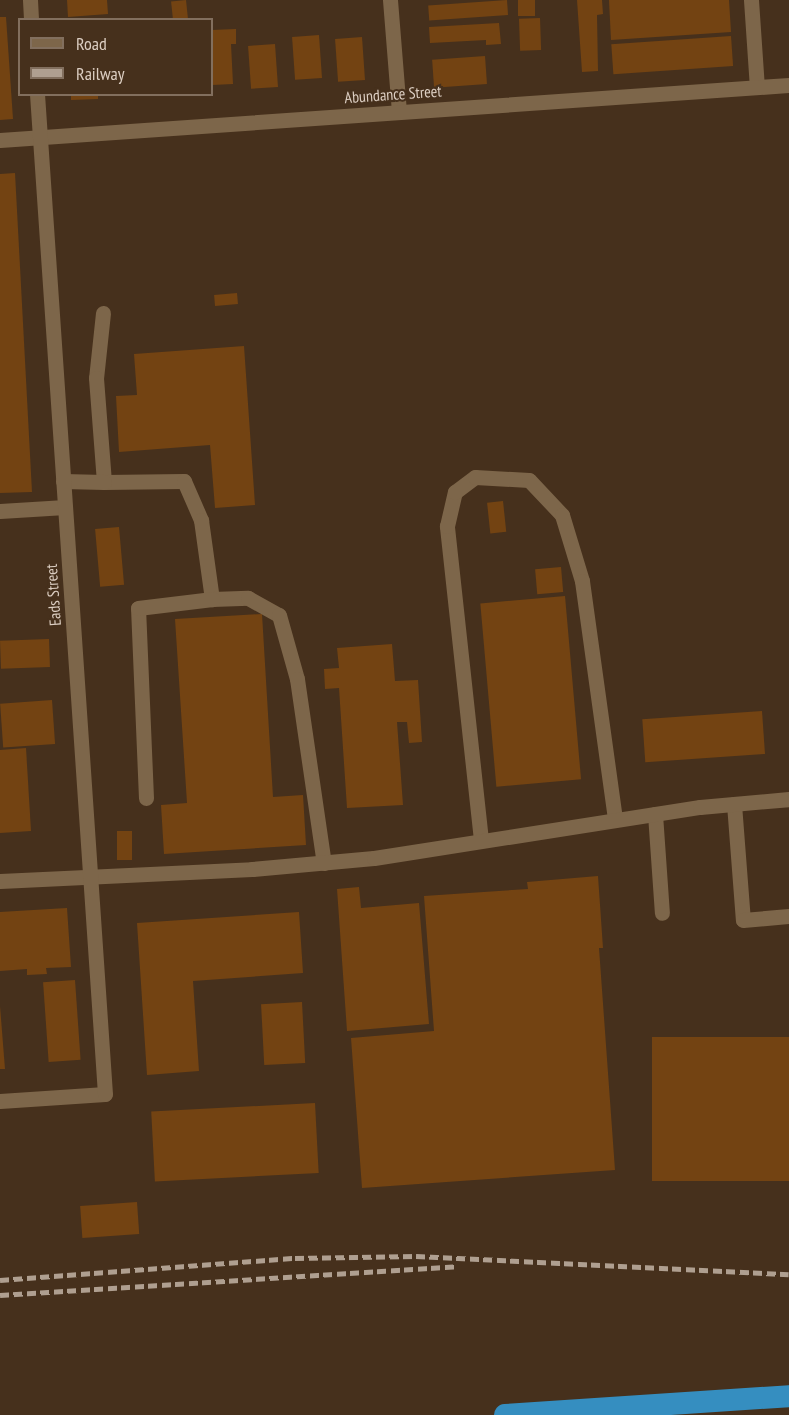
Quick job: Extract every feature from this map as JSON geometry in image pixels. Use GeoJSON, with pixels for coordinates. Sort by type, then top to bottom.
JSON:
{"type":"FeatureCollection","features":[{"type":"Feature","properties":{"kind":"street"},"geometry":{"type":"LineString","coordinates":[[30,0],[31,18]]}},
{"type":"Feature","properties":{"kind":"street"},"geometry":{"type":"LineString","coordinates":[[390,0],[399,111]]}},
{"type":"Feature","properties":{"kind":"street"},"geometry":{"type":"LineString","coordinates":[[751,0],[757,87]]}},
{"type":"Feature","properties":{"kind":"street","name":"Abundance Street"},"geometry":{"type":"LineString","coordinates":[[0,140],[789,85]]}},
{"type":"Feature","properties":{"kind":"street","name":"Eads Street"},"geometry":{"type":"LineString","coordinates":[[0,1101],[105,1094],[37,96]]}},
{"type":"Feature","properties":{"kind":"street"},"geometry":{"type":"LineString","coordinates":[[103,313],[96,378],[104,482]]}},
{"type":"Feature","properties":{"kind":"street"},"geometry":{"type":"LineString","coordinates":[[481,840],[447,526],[455,492],[475,477],[529,480],[562,515],[582,581],[615,820]]}},
{"type":"Feature","properties":{"kind":"street"},"geometry":{"type":"LineString","coordinates":[[63,481],[183,481],[201,520],[212,599]]}},
{"type":"Feature","properties":{"kind":"street"},"geometry":{"type":"LineString","coordinates":[[0,511],[65,507]]}},
{"type":"Feature","properties":{"kind":"street"},"geometry":{"type":"LineString","coordinates":[[146,798],[138,608],[212,599],[248,598],[279,615],[297,679],[324,863]]}},
{"type":"Feature","properties":{"kind":"street"},"geometry":{"type":"LineString","coordinates":[[0,882],[89,874],[324,863],[655,814],[789,800]]}},
{"type":"Feature","properties":{"kind":"street"},"geometry":{"type":"LineString","coordinates":[[734,804],[743,920],[789,916]]}},
{"type":"Feature","properties":{"kind":"street"},"geometry":{"type":"LineString","coordinates":[[655,814],[662,913]]}},
{"type":"Feature","properties":{"kind":"building"},"geometry":{"type":"Polygon","coordinates":[[[67,0],[107,0],[108,14],[68,17],[67,0]]]}},
{"type":"Feature","properties":{"kind":"building"},"geometry":{"type":"Polygon","coordinates":[[[186,0],[188,18],[173,18],[171,2],[186,0]]]}},
{"type":"Feature","properties":{"kind":"building"},"geometry":{"type":"Polygon","coordinates":[[[507,0],[508,15],[429,20],[428,6],[507,0]]]}},
{"type":"Feature","properties":{"kind":"building"},"geometry":{"type":"Polygon","coordinates":[[[518,0],[535,0],[535,16],[518,16],[518,0]]]}},
{"type":"Feature","properties":{"kind":"building"},"geometry":{"type":"Polygon","coordinates":[[[577,0],[602,0],[603,14],[597,15],[598,71],[582,72],[577,0]]]}},
{"type":"Feature","properties":{"kind":"building"},"geometry":{"type":"Polygon","coordinates":[[[609,0],[729,0],[731,32],[611,40],[609,0]]]}},
{"type":"Feature","properties":{"kind":"building"},"geometry":{"type":"Polygon","coordinates":[[[0,17],[6,17],[13,119],[0,120],[0,17]]]}},
{"type":"Feature","properties":{"kind":"building"},"geometry":{"type":"Polygon","coordinates":[[[540,18],[541,50],[520,51],[519,19],[540,18]]]}},
{"type":"Feature","properties":{"kind":"building"},"geometry":{"type":"Polygon","coordinates":[[[499,23],[501,44],[486,45],[486,40],[430,43],[429,27],[499,23]]]}},
{"type":"Feature","properties":{"kind":"building"},"geometry":{"type":"Polygon","coordinates":[[[236,29],[236,44],[231,44],[233,84],[213,85],[213,30],[236,29]]]}},
{"type":"Feature","properties":{"kind":"building"},"geometry":{"type":"Polygon","coordinates":[[[319,35],[322,78],[295,80],[292,37],[319,35]]]}},
{"type":"Feature","properties":{"kind":"building"},"geometry":{"type":"Polygon","coordinates":[[[731,36],[733,66],[613,74],[611,44],[731,36]]]}},
{"type":"Feature","properties":{"kind":"building"},"geometry":{"type":"Polygon","coordinates":[[[362,37],[365,80],[338,82],[335,39],[362,37]]]}},
{"type":"Feature","properties":{"kind":"building"},"geometry":{"type":"Polygon","coordinates":[[[275,44],[278,87],[251,89],[248,46],[275,44]]]}},
{"type":"Feature","properties":{"kind":"building"},"geometry":{"type":"Polygon","coordinates":[[[485,56],[487,84],[434,88],[432,60],[485,56]]]}},
{"type":"Feature","properties":{"kind":"building"},"geometry":{"type":"Polygon","coordinates":[[[71,96],[98,96],[98,99],[71,100],[71,96]]]}},
{"type":"Feature","properties":{"kind":"building"},"geometry":{"type":"Polygon","coordinates":[[[15,173],[32,492],[0,493],[0,174],[15,173]]]}},
{"type":"Feature","properties":{"kind":"building"},"geometry":{"type":"Polygon","coordinates":[[[237,293],[238,304],[215,306],[214,295],[237,293]]]}},
{"type":"Feature","properties":{"kind":"building"},"geometry":{"type":"Polygon","coordinates":[[[244,346],[255,505],[215,508],[210,445],[119,452],[116,396],[137,395],[134,354],[244,346]]]}},
{"type":"Feature","properties":{"kind":"building"},"geometry":{"type":"Polygon","coordinates":[[[503,501],[506,532],[490,534],[487,503],[503,501]]]}},
{"type":"Feature","properties":{"kind":"building"},"geometry":{"type":"Polygon","coordinates":[[[119,527],[124,585],[100,587],[95,529],[119,527]]]}},
{"type":"Feature","properties":{"kind":"building"},"geometry":{"type":"Polygon","coordinates":[[[561,567],[563,592],[537,594],[535,569],[561,567]]]}},
{"type":"Feature","properties":{"kind":"building"},"geometry":{"type":"Polygon","coordinates":[[[565,596],[581,779],[496,787],[480,603],[565,596]]]}},
{"type":"Feature","properties":{"kind":"building"},"geometry":{"type":"Polygon","coordinates":[[[262,614],[273,797],[303,795],[306,845],[164,854],[161,805],[187,803],[175,619],[262,614]]]}},
{"type":"Feature","properties":{"kind":"building"},"geometry":{"type":"Polygon","coordinates":[[[49,639],[50,667],[1,669],[0,641],[49,639]]]}},
{"type":"Feature","properties":{"kind":"building"},"geometry":{"type":"Polygon","coordinates":[[[392,644],[395,681],[418,680],[422,742],[409,743],[407,722],[397,722],[403,805],[347,808],[339,688],[325,689],[324,669],[339,668],[337,648],[392,644]]]}},
{"type":"Feature","properties":{"kind":"building"},"geometry":{"type":"Polygon","coordinates":[[[52,700],[55,744],[3,748],[0,704],[52,700]]]}},
{"type":"Feature","properties":{"kind":"building"},"geometry":{"type":"Polygon","coordinates":[[[762,711],[765,754],[645,762],[642,719],[762,711]]]}},
{"type":"Feature","properties":{"kind":"building"},"geometry":{"type":"Polygon","coordinates":[[[26,748],[31,831],[0,833],[0,750],[26,748]]]}},
{"type":"Feature","properties":{"kind":"building"},"geometry":{"type":"Polygon","coordinates":[[[117,831],[132,831],[132,860],[117,860],[117,831]]]}},
{"type":"Feature","properties":{"kind":"building"},"geometry":{"type":"Polygon","coordinates":[[[598,876],[603,948],[599,948],[615,1170],[362,1188],[351,1038],[434,1031],[424,896],[528,889],[527,882],[598,876]]]}},
{"type":"Feature","properties":{"kind":"building"},"geometry":{"type":"Polygon","coordinates":[[[359,887],[361,908],[419,903],[429,1024],[347,1031],[337,889],[359,887]]]}},
{"type":"Feature","properties":{"kind":"building"},"geometry":{"type":"Polygon","coordinates":[[[67,908],[71,967],[46,968],[47,974],[27,975],[27,969],[0,971],[0,912],[67,908]]]}},
{"type":"Feature","properties":{"kind":"building"},"geometry":{"type":"Polygon","coordinates":[[[299,912],[303,973],[193,981],[199,1071],[147,1075],[137,923],[299,912]]]}},
{"type":"Feature","properties":{"kind":"building"},"geometry":{"type":"Polygon","coordinates":[[[75,980],[81,1060],[49,1062],[43,982],[75,980]]]}},
{"type":"Feature","properties":{"kind":"building"},"geometry":{"type":"Polygon","coordinates":[[[302,1002],[305,1063],[264,1065],[261,1004],[302,1002]]]}},
{"type":"Feature","properties":{"kind":"building"},"geometry":{"type":"Polygon","coordinates":[[[0,1006],[5,1069],[0,1069],[0,1006]]]}},
{"type":"Feature","properties":{"kind":"building"},"geometry":{"type":"Polygon","coordinates":[[[652,1037],[789,1037],[789,1181],[652,1181],[652,1037]]]}},
{"type":"Feature","properties":{"kind":"building"},"geometry":{"type":"Polygon","coordinates":[[[315,1103],[319,1173],[155,1181],[151,1112],[315,1103]]]}},
{"type":"Feature","properties":{"kind":"building"},"geometry":{"type":"Polygon","coordinates":[[[137,1202],[139,1234],[82,1238],[80,1206],[137,1202]]]}},
{"type":"Feature","properties":{"kind":"waterway"},"geometry":{"type":"LineString","coordinates":[[505,1415],[789,1396]]}},
{"type":"Feature","properties":{"kind":"railway"},"geometry":{"type":"LineString","coordinates":[[0,1280],[295,1258],[416,1256],[789,1274]]}},
{"type":"Feature","properties":{"kind":"railway"},"geometry":{"type":"LineString","coordinates":[[0,1295],[457,1266]]}}]}
